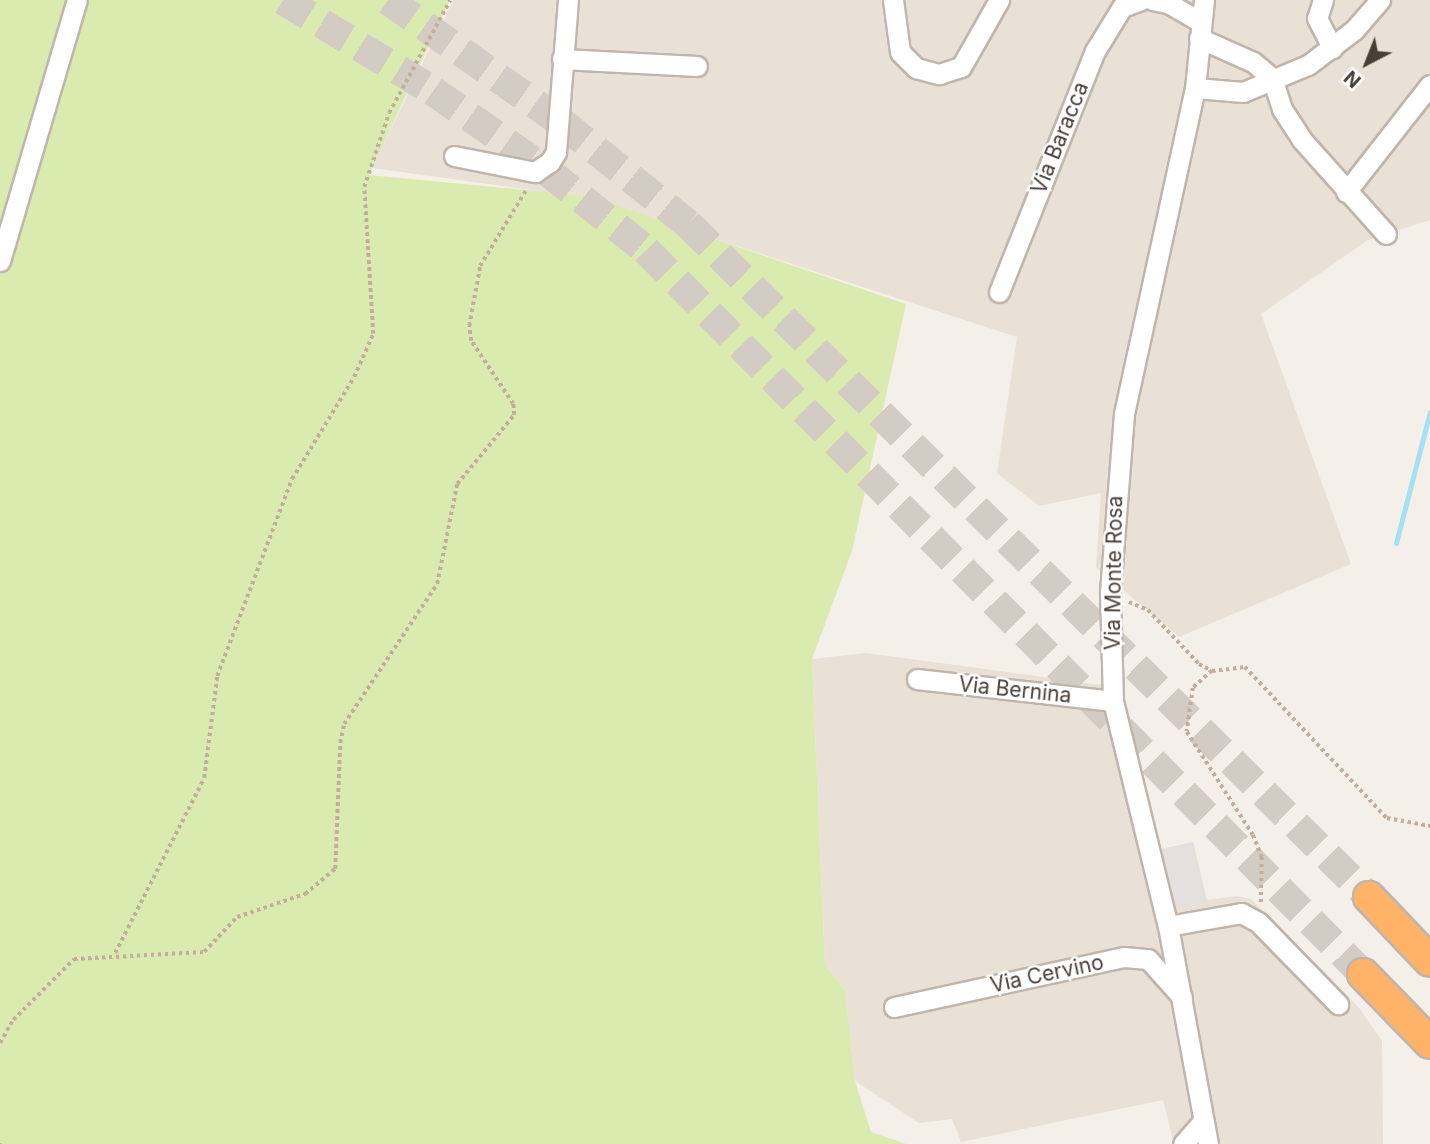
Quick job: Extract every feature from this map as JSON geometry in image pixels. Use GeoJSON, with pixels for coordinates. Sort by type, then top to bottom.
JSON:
{"type":"FeatureCollection","features":[{"type":"Feature","properties":{"kind":"highway"},"geometry":{"type":"LineString","coordinates":[[1369,897],[1430,961]]}},
{"type":"Feature","properties":{"kind":"highway"},"geometry":{"type":"LineString","coordinates":[[1363,974],[1430,1043]]}},
{"type":"Feature","properties":{"kind":"street"},"geometry":{"type":"LineString","coordinates":[[0,261],[77,0]]}},
{"type":"Feature","properties":{"kind":"street"},"geometry":{"type":"LineString","coordinates":[[454,156],[535,172],[545,168],[556,152],[568,0]]}},
{"type":"Feature","properties":{"kind":"street"},"geometry":{"type":"LineString","coordinates":[[893,0],[900,52],[916,68],[939,74],[961,67],[999,0]]}},
{"type":"Feature","properties":{"kind":"street","name":"Via Baracca"},"geometry":{"type":"LineString","coordinates":[[999,292],[1095,51],[1122,7],[1141,0]]}},
{"type":"Feature","properties":{"kind":"street"},"geometry":{"type":"LineString","coordinates":[[1152,0],[1168,3],[1200,30],[1254,62],[1272,78],[1289,120],[1346,192],[1386,234]]}},
{"type":"Feature","properties":{"kind":"street","name":"Via Monte Rosa"},"geometry":{"type":"LineString","coordinates":[[1204,0],[1195,88],[1124,414],[1110,593],[1113,701],[1168,926],[1208,1144]]}},
{"type":"Feature","properties":{"kind":"street"},"geometry":{"type":"LineString","coordinates":[[1323,0],[1317,18],[1332,48]]}},
{"type":"Feature","properties":{"kind":"street"},"geometry":{"type":"LineString","coordinates":[[1195,88],[1243,92],[1308,65],[1332,48],[1380,0]]}},
{"type":"Feature","properties":{"kind":"street"},"geometry":{"type":"LineString","coordinates":[[562,59],[697,66]]}},
{"type":"Feature","properties":{"kind":"street"},"geometry":{"type":"LineString","coordinates":[[1346,192],[1430,85]]}},
{"type":"Feature","properties":{"kind":"street","name":"Via Bernina"},"geometry":{"type":"LineString","coordinates":[[917,679],[1113,701]]}},
{"type":"Feature","properties":{"kind":"street"},"geometry":{"type":"LineString","coordinates":[[1168,926],[1241,913],[1258,922],[1338,1004]]}},
{"type":"Feature","properties":{"kind":"street","name":"Via Cervino"},"geometry":{"type":"LineString","coordinates":[[894,1007],[1124,957],[1148,959],[1183,999]]}},
{"type":"Feature","properties":{"kind":"street"},"geometry":{"type":"LineString","coordinates":[[1183,1144],[1203,1121]]}},
{"type":"Feature","properties":{"kind":"path"},"geometry":{"type":"LineString","coordinates":[[115,954],[204,778],[216,676],[292,479],[354,377],[373,334],[364,187],[392,106],[450,0]]}},
{"type":"Feature","properties":{"kind":"path"},"geometry":{"type":"LineString","coordinates":[[0,1043],[13,1020],[62,966],[74,959],[115,954],[204,952],[237,917],[305,894],[335,869],[340,743],[345,724],[438,584],[457,484],[514,415],[513,404],[471,341],[469,326],[480,266],[535,172]]}},
{"type":"Feature","properties":{"kind":"path"},"geometry":{"type":"LineString","coordinates":[[1110,593],[1148,610],[1199,664],[1212,671]]}},
{"type":"Feature","properties":{"kind":"path"},"geometry":{"type":"LineString","coordinates":[[1258,922],[1264,889],[1262,857],[1254,835],[1187,732],[1193,688],[1212,671],[1245,667],[1387,817],[1430,826]]}},
{"type":"Feature","properties":{"kind":"shaded area"},"geometry":{"type":"Polygon","coordinates":[[[453,0],[1430,0],[1430,220],[1368,240],[1261,314],[1351,564],[1179,637],[1096,567],[1101,493],[1039,506],[997,473],[1017,337],[589,198],[372,168],[453,0]]]}},
{"type":"Feature","properties":{"kind":"shaded area"},"geometry":{"type":"Polygon","coordinates":[[[866,653],[1117,687],[1157,850],[1193,842],[1207,900],[1237,896],[1251,899],[1360,1009],[1382,1041],[1383,1144],[1174,1144],[1163,1100],[961,1142],[952,1119],[919,1123],[855,1081],[845,990],[825,965],[812,659],[866,653]]]}},
{"type":"Feature","properties":{"kind":"shaded area"},"geometry":{"type":"Polygon","coordinates":[[[1193,842],[1207,901],[1171,910],[1157,850],[1193,842]]]}},
{"type":"Feature","properties":{"kind":"green space"},"geometry":{"type":"Polygon","coordinates":[[[0,0],[450,0],[369,175],[588,196],[906,304],[852,551],[812,659],[825,965],[845,990],[855,1081],[871,1132],[906,1144],[0,1144],[0,0]]]}},
{"type":"Feature","properties":{"kind":"waterway"},"geometry":{"type":"LineString","coordinates":[[1396,543],[1430,412]]}},
{"type":"Feature","properties":{"kind":"tunnel"},"geometry":{"type":"LineString","coordinates":[[283,0],[433,91],[547,171],[646,250],[1363,974]]}},
{"type":"Feature","properties":{"kind":"tunnel"},"geometry":{"type":"LineString","coordinates":[[388,0],[561,122],[688,224],[1369,897]]}}]}
